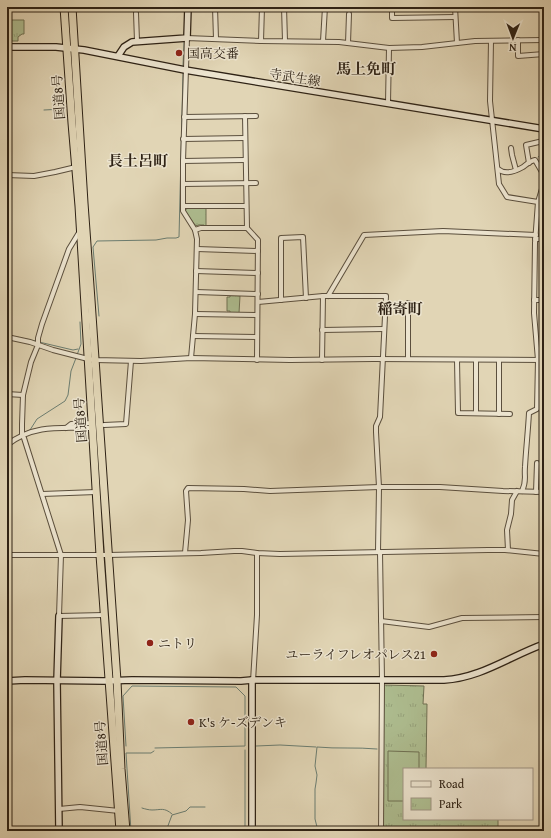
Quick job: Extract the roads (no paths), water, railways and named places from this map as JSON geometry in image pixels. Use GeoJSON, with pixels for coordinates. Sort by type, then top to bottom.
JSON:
{"type":"FeatureCollection","features":[{"type":"Feature","properties":{"kind":"highway","name":"国道8号"},"geometry":{"type":"LineString","coordinates":[[64,7],[91,360],[113,681],[126,831]]}},
{"type":"Feature","properties":{"kind":"highway","name":"国道8号"},"geometry":{"type":"LineString","coordinates":[[72,7],[84,203],[91,360],[90,425],[96,492],[104,555],[104,615],[113,681],[120,831]]}},
{"type":"Feature","properties":{"kind":"street"},"geometry":{"type":"LineString","coordinates":[[188,7],[184,117],[183,211],[196,230],[197,239],[196,292],[192,358]]}},
{"type":"Feature","properties":{"kind":"street"},"geometry":{"type":"LineString","coordinates":[[215,7],[216,39]]}},
{"type":"Feature","properties":{"kind":"street"},"geometry":{"type":"LineString","coordinates":[[261,40],[262,7]]}},
{"type":"Feature","properties":{"kind":"street"},"geometry":{"type":"LineString","coordinates":[[284,7],[285,41]]}},
{"type":"Feature","properties":{"kind":"street"},"geometry":{"type":"LineString","coordinates":[[323,41],[325,7]]}},
{"type":"Feature","properties":{"kind":"street"},"geometry":{"type":"LineString","coordinates":[[455,17],[392,18],[392,8],[455,7],[457,43]]}},
{"type":"Feature","properties":{"kind":"street"},"geometry":{"type":"LineString","coordinates":[[414,8],[414,18]]}},
{"type":"Feature","properties":{"kind":"street"},"geometry":{"type":"LineString","coordinates":[[136,13],[137,42]]}},
{"type":"Feature","properties":{"kind":"street"},"geometry":{"type":"LineString","coordinates":[[348,43],[349,14]]}},
{"type":"Feature","properties":{"kind":"street"},"geometry":{"type":"LineString","coordinates":[[118,56],[124,47],[129,43],[187,38],[323,41],[389,48],[422,47],[475,41],[518,40],[544,40],[544,53],[518,56],[518,40]]}},
{"type":"Feature","properties":{"kind":"street"},"geometry":{"type":"LineString","coordinates":[[491,41],[490,101],[499,184],[507,198],[538,202]]}},
{"type":"Feature","properties":{"kind":"street","name":"寺武生線"},"geometry":{"type":"LineString","coordinates":[[7,47],[74,48],[186,70],[544,129]]}},
{"type":"Feature","properties":{"kind":"street"},"geometry":{"type":"LineString","coordinates":[[388,103],[389,48]]}},
{"type":"Feature","properties":{"kind":"street"},"geometry":{"type":"LineString","coordinates":[[244,116],[247,228],[258,240],[257,360]]}},
{"type":"Feature","properties":{"kind":"street"},"geometry":{"type":"LineString","coordinates":[[184,117],[256,116]]}},
{"type":"Feature","properties":{"kind":"street"},"geometry":{"type":"LineString","coordinates":[[184,139],[245,138]]}},
{"type":"Feature","properties":{"kind":"street"},"geometry":{"type":"LineString","coordinates":[[529,163],[526,145],[543,141]]}},
{"type":"Feature","properties":{"kind":"street"},"geometry":{"type":"LineString","coordinates":[[511,148],[516,170]]}},
{"type":"Feature","properties":{"kind":"street"},"geometry":{"type":"LineString","coordinates":[[183,161],[245,160]]}},
{"type":"Feature","properties":{"kind":"street"},"geometry":{"type":"LineString","coordinates":[[498,169],[501,172],[516,170],[535,160],[542,172],[544,180],[538,202],[536,237],[534,300],[538,360],[536,409],[529,413],[524,468],[525,485],[512,500],[511,514],[507,530],[508,550]]}},
{"type":"Feature","properties":{"kind":"street"},"geometry":{"type":"LineString","coordinates":[[7,175],[34,176],[76,168]]}},
{"type":"Feature","properties":{"kind":"street"},"geometry":{"type":"LineString","coordinates":[[183,184],[256,182]]}},
{"type":"Feature","properties":{"kind":"street"},"geometry":{"type":"LineString","coordinates":[[183,206],[246,206]]}},
{"type":"Feature","properties":{"kind":"street"},"geometry":{"type":"LineString","coordinates":[[196,230],[201,228],[247,228]]}},
{"type":"Feature","properties":{"kind":"street"},"geometry":{"type":"LineString","coordinates":[[59,831],[57,681],[61,555],[22,435],[23,395],[38,345],[38,338],[42,324],[69,249],[80,231]]}},
{"type":"Feature","properties":{"kind":"street"},"geometry":{"type":"LineString","coordinates":[[328,296],[364,235],[443,231],[536,237],[544,239]]}},
{"type":"Feature","properties":{"kind":"street"},"geometry":{"type":"LineString","coordinates":[[281,300],[281,238],[303,237],[306,298]]}},
{"type":"Feature","properties":{"kind":"street"},"geometry":{"type":"LineString","coordinates":[[197,250],[258,251]]}},
{"type":"Feature","properties":{"kind":"street"},"geometry":{"type":"LineString","coordinates":[[196,271],[258,272]]}},
{"type":"Feature","properties":{"kind":"street"},"geometry":{"type":"LineString","coordinates":[[196,292],[258,294]]}},
{"type":"Feature","properties":{"kind":"street"},"geometry":{"type":"LineString","coordinates":[[322,296],[322,360]]}},
{"type":"Feature","properties":{"kind":"street"},"geometry":{"type":"LineString","coordinates":[[258,302],[322,296],[386,296],[380,416],[376,426],[379,487],[382,680],[381,831]]}},
{"type":"Feature","properties":{"kind":"street"},"geometry":{"type":"LineString","coordinates":[[534,300],[544,300]]}},
{"type":"Feature","properties":{"kind":"street"},"geometry":{"type":"LineString","coordinates":[[408,303],[408,359]]}},
{"type":"Feature","properties":{"kind":"street"},"geometry":{"type":"LineString","coordinates":[[195,314],[257,315]]}},
{"type":"Feature","properties":{"kind":"street"},"geometry":{"type":"LineString","coordinates":[[322,330],[384,329]]}},
{"type":"Feature","properties":{"kind":"street"},"geometry":{"type":"LineString","coordinates":[[193,336],[257,337]]}},
{"type":"Feature","properties":{"kind":"street"},"geometry":{"type":"LineString","coordinates":[[7,337],[30,342],[91,360],[131,361],[192,358],[257,360],[544,360]]}},
{"type":"Feature","properties":{"kind":"street"},"geometry":{"type":"LineString","coordinates":[[457,360],[458,413],[510,414]]}},
{"type":"Feature","properties":{"kind":"street"},"geometry":{"type":"LineString","coordinates":[[476,360],[476,413]]}},
{"type":"Feature","properties":{"kind":"street"},"geometry":{"type":"LineString","coordinates":[[499,360],[499,414]]}},
{"type":"Feature","properties":{"kind":"street"},"geometry":{"type":"LineString","coordinates":[[104,425],[126,424],[131,361]]}},
{"type":"Feature","properties":{"kind":"street"},"geometry":{"type":"LineString","coordinates":[[7,394],[23,395]]}},
{"type":"Feature","properties":{"kind":"street"},"geometry":{"type":"LineString","coordinates":[[7,446],[22,435],[40,429],[90,425]]}},
{"type":"Feature","properties":{"kind":"street"},"geometry":{"type":"LineString","coordinates":[[536,492],[537,463]]}},
{"type":"Feature","properties":{"kind":"street"},"geometry":{"type":"LineString","coordinates":[[185,553],[188,520],[186,491],[188,488],[270,491],[379,487],[440,487],[544,492]]}},
{"type":"Feature","properties":{"kind":"street"},"geometry":{"type":"LineString","coordinates":[[42,494],[96,492]]}},
{"type":"Feature","properties":{"kind":"street"},"geometry":{"type":"LineString","coordinates":[[7,554],[104,555],[242,551],[280,554],[508,550],[544,554]]}},
{"type":"Feature","properties":{"kind":"street"},"geometry":{"type":"LineString","coordinates":[[252,831],[252,680],[257,615],[257,553]]}},
{"type":"Feature","properties":{"kind":"street"},"geometry":{"type":"LineString","coordinates":[[59,616],[104,615]]}},
{"type":"Feature","properties":{"kind":"street"},"geometry":{"type":"LineString","coordinates":[[381,621],[430,627],[462,618],[544,617]]}},
{"type":"Feature","properties":{"kind":"street"},"geometry":{"type":"LineString","coordinates":[[7,681],[444,680],[463,678],[478,673],[544,644]]}},
{"type":"Feature","properties":{"kind":"street"},"geometry":{"type":"LineString","coordinates":[[59,809],[80,807],[119,811]]}},
{"type":"Feature","properties":{"kind":"waterway"},"geometry":{"type":"LineString","coordinates":[[184,35],[185,26]]}},
{"type":"Feature","properties":{"kind":"waterway"},"geometry":{"type":"LineString","coordinates":[[183,66],[184,42]]}},
{"type":"Feature","properties":{"kind":"waterway"},"geometry":{"type":"LineString","coordinates":[[99,316],[93,247],[97,241],[156,240],[179,237],[183,73]]}},
{"type":"Feature","properties":{"kind":"waterway"},"geometry":{"type":"LineString","coordinates":[[44,110],[64,109]]}},
{"type":"Feature","properties":{"kind":"waterway"},"geometry":{"type":"LineString","coordinates":[[538,157],[544,153]]}},
{"type":"Feature","properties":{"kind":"waterway"},"geometry":{"type":"LineString","coordinates":[[77,355],[81,344],[80,322]]}},
{"type":"Feature","properties":{"kind":"waterway"},"geometry":{"type":"LineString","coordinates":[[7,335],[36,341]]}},
{"type":"Feature","properties":{"kind":"waterway"},"geometry":{"type":"LineString","coordinates":[[39,342],[73,350],[78,349]]}},
{"type":"Feature","properties":{"kind":"waterway"},"geometry":{"type":"LineString","coordinates":[[23,433],[30,430],[37,419],[65,401],[68,395],[71,371],[76,358]]}},
{"type":"Feature","properties":{"kind":"waterway"},"geometry":{"type":"LineString","coordinates":[[8,442],[20,434]]}},
{"type":"Feature","properties":{"kind":"waterway"},"geometry":{"type":"LineString","coordinates":[[126,746],[123,696],[132,686],[236,687],[245,696],[245,746],[155,748]]}},
{"type":"Feature","properties":{"kind":"waterway"},"geometry":{"type":"LineString","coordinates":[[256,746],[280,745],[316,747]]}},
{"type":"Feature","properties":{"kind":"waterway"},"geometry":{"type":"LineString","coordinates":[[318,831],[315,819],[315,789],[317,775],[315,766],[317,747],[377,749]]}},
{"type":"Feature","properties":{"kind":"waterway"},"geometry":{"type":"LineString","coordinates":[[245,750],[245,831]]}},
{"type":"Feature","properties":{"kind":"waterway"},"geometry":{"type":"LineString","coordinates":[[131,831],[126,753],[151,753],[154,751]]}},
{"type":"Feature","properties":{"kind":"waterway"},"geometry":{"type":"LineString","coordinates":[[166,831],[172,815],[186,811],[190,807],[205,807]]}},
{"type":"Feature","properties":{"kind":"waterway"},"geometry":{"type":"LineString","coordinates":[[142,808],[151,810],[160,809],[172,814]]}},
{"type":"Feature","properties":{"kind":"tunnel"},"geometry":{"type":"LineString","coordinates":[[87,425],[101,425]]}},
{"type":"Feature","properties":{"kind":"place","name":"国高交番"},"geometry":{"type":"Point","coordinates":[179,53]}},
{"type":"Feature","properties":{"kind":"place","name":"ニトリ"},"geometry":{"type":"Point","coordinates":[150,643]}},
{"type":"Feature","properties":{"kind":"place","name":"ユーライフレオパレス21"},"geometry":{"type":"Point","coordinates":[434,654]}},
{"type":"Feature","properties":{"kind":"place","name":"K's ケ-ズデンキ"},"geometry":{"type":"Point","coordinates":[191,722]}},
{"type":"Feature","properties":{"kind":"district","name":"馬上免町"},"geometry":{"type":"Point","coordinates":[366,69]}},
{"type":"Feature","properties":{"kind":"district","name":"長土呂町"},"geometry":{"type":"Point","coordinates":[138,161]}},
{"type":"Feature","properties":{"kind":"district","name":"稲寄町"},"geometry":{"type":"Point","coordinates":[400,309]}}]}
